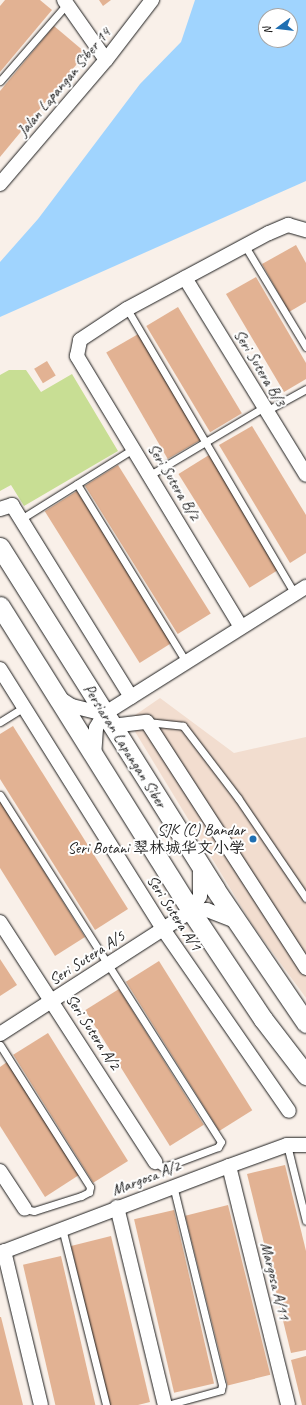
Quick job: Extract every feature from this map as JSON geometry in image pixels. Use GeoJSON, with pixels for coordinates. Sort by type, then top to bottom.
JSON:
{"type":"FeatureCollection","features":[{"type":"Feature","properties":{"kind":"main road","name":"Persiaran Lapangan Siber"},"geometry":{"type":"LineString","coordinates":[[0,548],[200,865],[306,1023]]}},
{"type":"Feature","properties":{"kind":"main road","name":"Persiaran Lapangan Siber"},"geometry":{"type":"LineString","coordinates":[[0,606],[191,911],[263,1019],[306,1075]]}},
{"type":"Feature","properties":{"kind":"street","name":"Jalan Lapangan Siber 14"},"geometry":{"type":"LineString","coordinates":[[0,184],[106,60],[150,1]]}},
{"type":"Feature","properties":{"kind":"street"},"geometry":{"type":"LineString","coordinates":[[66,2],[106,60]]}},
{"type":"Feature","properties":{"kind":"street"},"geometry":{"type":"LineString","coordinates":[[127,309],[245,246],[288,225],[306,230]]}},
{"type":"Feature","properties":{"kind":"street","name":"Seri Sutera B/3"},"geometry":{"type":"LineString","coordinates":[[185,278],[306,475]]}},
{"type":"Feature","properties":{"kind":"street","name":"Seri Sutera B/2"},"geometry":{"type":"LineString","coordinates":[[127,309],[80,340],[77,356],[242,628]]}},
{"type":"Feature","properties":{"kind":"street"},"geometry":{"type":"LineString","coordinates":[[0,509],[12,505],[131,697]]}},
{"type":"Feature","properties":{"kind":"street"},"geometry":{"type":"LineString","coordinates":[[94,757],[96,728],[108,720],[131,697],[300,590]]}},
{"type":"Feature","properties":{"kind":"street","name":"Seri Sutera A/1"},"geometry":{"type":"LineString","coordinates":[[0,668],[164,929],[289,1111]]}},
{"type":"Feature","properties":{"kind":"street"},"geometry":{"type":"LineString","coordinates":[[56,696],[72,706],[108,720],[147,722],[306,968]]}},
{"type":"Feature","properties":{"kind":"street"},"geometry":{"type":"LineString","coordinates":[[191,911],[200,896],[200,865]]}},
{"type":"Feature","properties":{"kind":"street"},"geometry":{"type":"LineString","coordinates":[[191,911],[207,910],[237,921]]}},
{"type":"Feature","properties":{"kind":"street","name":"Seri Sutera A/5"},"geometry":{"type":"LineString","coordinates":[[0,1034],[191,911]]}},
{"type":"Feature","properties":{"kind":"street","name":"Seri Sutera A/2"},"geometry":{"type":"LineString","coordinates":[[0,922],[155,1162]]}},
{"type":"Feature","properties":{"kind":"street","name":"Margosa A/2"},"geometry":{"type":"LineString","coordinates":[[2,1252],[173,1186],[287,1145],[306,1145]]}},
{"type":"Feature","properties":{"kind":"street","name":"Margosa A/11"},"geometry":{"type":"LineString","coordinates":[[229,1166],[288,1405]]}},
{"type":"Feature","properties":{"kind":"street"},"geometry":{"type":"LineString","coordinates":[[0,1171],[24,1209]]}},
{"type":"Feature","properties":{"kind":"street"},"geometry":{"type":"LineString","coordinates":[[118,1207],[166,1405]]}},
{"type":"Feature","properties":{"kind":"street"},"geometry":{"type":"LineString","coordinates":[[2,1252],[40,1405]]}},
{"type":"Feature","properties":{"kind":"lane"},"geometry":{"type":"LineString","coordinates":[[0,81],[66,2]]}},
{"type":"Feature","properties":{"kind":"lane"},"geometry":{"type":"LineString","coordinates":[[245,246],[306,347]]}},
{"type":"Feature","properties":{"kind":"lane"},"geometry":{"type":"LineString","coordinates":[[127,309],[205,441],[300,590]]}},
{"type":"Feature","properties":{"kind":"lane"},"geometry":{"type":"LineString","coordinates":[[150,475],[205,441],[306,389]]}},
{"type":"Feature","properties":{"kind":"lane"},"geometry":{"type":"LineString","coordinates":[[21,519],[134,448]]}},
{"type":"Feature","properties":{"kind":"lane"},"geometry":{"type":"LineString","coordinates":[[77,484],[186,662]]}},
{"type":"Feature","properties":{"kind":"lane"},"geometry":{"type":"LineString","coordinates":[[0,722],[24,707]]}},
{"type":"Feature","properties":{"kind":"lane"},"geometry":{"type":"LineString","coordinates":[[147,722],[183,726],[238,798],[306,898]]}},
{"type":"Feature","properties":{"kind":"lane"},"geometry":{"type":"LineString","coordinates":[[0,796],[110,964],[221,1142],[218,1147],[170,1165],[162,1167],[155,1162]]}},
{"type":"Feature","properties":{"kind":"lane"},"geometry":{"type":"LineString","coordinates":[[0,1045],[90,1186],[89,1192],[81,1196],[34,1211],[24,1209]]}},
{"type":"Feature","properties":{"kind":"lane"},"geometry":{"type":"LineString","coordinates":[[287,1145],[306,1221]]}},
{"type":"Feature","properties":{"kind":"lane"},"geometry":{"type":"LineString","coordinates":[[166,1405],[221,1390],[222,1386],[173,1186]]}},
{"type":"Feature","properties":{"kind":"lane"},"geometry":{"type":"LineString","coordinates":[[62,1228],[106,1405]]}},
{"type":"Feature","properties":{"kind":"shaded area","name":"SJK (C) Bandar Seri Botani 翠林城华文小学"},"geometry":{"type":"Polygon","coordinates":[[[160,698],[234,753],[306,737],[306,998],[253,926],[128,720],[160,698]]]}},
{"type":"Feature","properties":{"kind":"green space"},"geometry":{"type":"Polygon","coordinates":[[[9,370],[26,370],[41,392],[72,374],[118,451],[24,506],[11,485],[0,491],[0,375],[9,370]]]}},
{"type":"Feature","properties":{"kind":"water"},"geometry":{"type":"Polygon","coordinates":[[[195,0],[306,0],[306,181],[0,317],[0,262],[38,219],[140,84],[181,42],[195,0]]]}},
{"type":"Feature","properties":{"kind":"building"},"geometry":{"type":"Polygon","coordinates":[[[5,0],[40,0],[52,10],[0,72],[0,6],[5,0]]]}},
{"type":"Feature","properties":{"kind":"building"},"geometry":{"type":"Polygon","coordinates":[[[99,0],[111,0],[103,6],[99,0]]]}},
{"type":"Feature","properties":{"kind":"building"},"geometry":{"type":"Polygon","coordinates":[[[54,26],[86,53],[0,157],[0,91],[54,26]]]}},
{"type":"Feature","properties":{"kind":"building"},"geometry":{"type":"Polygon","coordinates":[[[296,245],[306,263],[306,302],[289,312],[262,264],[296,245]]]}},
{"type":"Feature","properties":{"kind":"building"},"geometry":{"type":"Polygon","coordinates":[[[256,277],[306,363],[306,379],[284,392],[226,294],[256,277]]]}},
{"type":"Feature","properties":{"kind":"building"},"geometry":{"type":"Polygon","coordinates":[[[178,307],[242,413],[210,432],[146,326],[178,307]]]}},
{"type":"Feature","properties":{"kind":"building"},"geometry":{"type":"Polygon","coordinates":[[[140,333],[202,440],[168,459],[106,352],[140,333]]]}},
{"type":"Feature","properties":{"kind":"building"},"geometry":{"type":"Polygon","coordinates":[[[47,361],[56,376],[43,383],[34,369],[47,361]]]}},
{"type":"Feature","properties":{"kind":"building"},"geometry":{"type":"Polygon","coordinates":[[[252,426],[306,515],[306,553],[290,563],[219,445],[252,426]]]}},
{"type":"Feature","properties":{"kind":"building"},"geometry":{"type":"Polygon","coordinates":[[[209,455],[280,569],[249,588],[178,474],[209,455]]]}},
{"type":"Feature","properties":{"kind":"building"},"geometry":{"type":"Polygon","coordinates":[[[118,465],[211,613],[178,634],[85,486],[118,465]]]}},
{"type":"Feature","properties":{"kind":"building"},"geometry":{"type":"Polygon","coordinates":[[[77,491],[172,643],[140,663],[45,511],[77,491]]]}},
{"type":"Feature","properties":{"kind":"building"},"geometry":{"type":"Polygon","coordinates":[[[13,726],[128,909],[95,930],[0,779],[0,734],[13,726]]]}},
{"type":"Feature","properties":{"kind":"building"},"geometry":{"type":"Polygon","coordinates":[[[0,801],[85,937],[55,956],[0,868],[0,801]]]}},
{"type":"Feature","properties":{"kind":"building"},"geometry":{"type":"Polygon","coordinates":[[[0,959],[17,985],[0,996],[0,959]]]}},
{"type":"Feature","properties":{"kind":"building"},"geometry":{"type":"Polygon","coordinates":[[[159,961],[252,1110],[219,1131],[126,982],[159,961]]]}},
{"type":"Feature","properties":{"kind":"building"},"geometry":{"type":"Polygon","coordinates":[[[119,989],[204,1125],[170,1146],[85,1010],[119,989]]]}},
{"type":"Feature","properties":{"kind":"building"},"geometry":{"type":"Polygon","coordinates":[[[48,1033],[128,1161],[93,1183],[13,1055],[48,1033]]]}},
{"type":"Feature","properties":{"kind":"building"},"geometry":{"type":"Polygon","coordinates":[[[7,1062],[79,1175],[45,1197],[0,1126],[0,1067],[7,1062]]]}},
{"type":"Feature","properties":{"kind":"building"},"geometry":{"type":"Polygon","coordinates":[[[285,1165],[306,1251],[306,1350],[291,1353],[247,1174],[285,1165]]]}},
{"type":"Feature","properties":{"kind":"building"},"geometry":{"type":"Polygon","coordinates":[[[228,1205],[270,1375],[228,1385],[185,1216],[228,1205]]]}},
{"type":"Feature","properties":{"kind":"building"},"geometry":{"type":"Polygon","coordinates":[[[174,1210],[214,1383],[174,1393],[134,1219],[174,1210]]]}},
{"type":"Feature","properties":{"kind":"building"},"geometry":{"type":"Polygon","coordinates":[[[111,1236],[150,1402],[138,1405],[109,1405],[71,1246],[111,1236]]]}},
{"type":"Feature","properties":{"kind":"building"},"geometry":{"type":"Polygon","coordinates":[[[61,1256],[95,1405],[55,1405],[23,1265],[61,1256]]]}},
{"type":"Feature","properties":{"kind":"building"},"geometry":{"type":"Polygon","coordinates":[[[1,1317],[23,1405],[0,1405],[1,1317]]]}},
{"type":"Feature","properties":{"kind":"building"},"geometry":{"type":"Polygon","coordinates":[[[306,1356],[306,1405],[302,1405],[291,1360],[306,1356]]]}},
{"type":"Feature","properties":{"kind":"place","name":"SJK (C) Bandar Seri Botani 翠林城华文小学"},"geometry":{"type":"Point","coordinates":[253,839]}}]}
